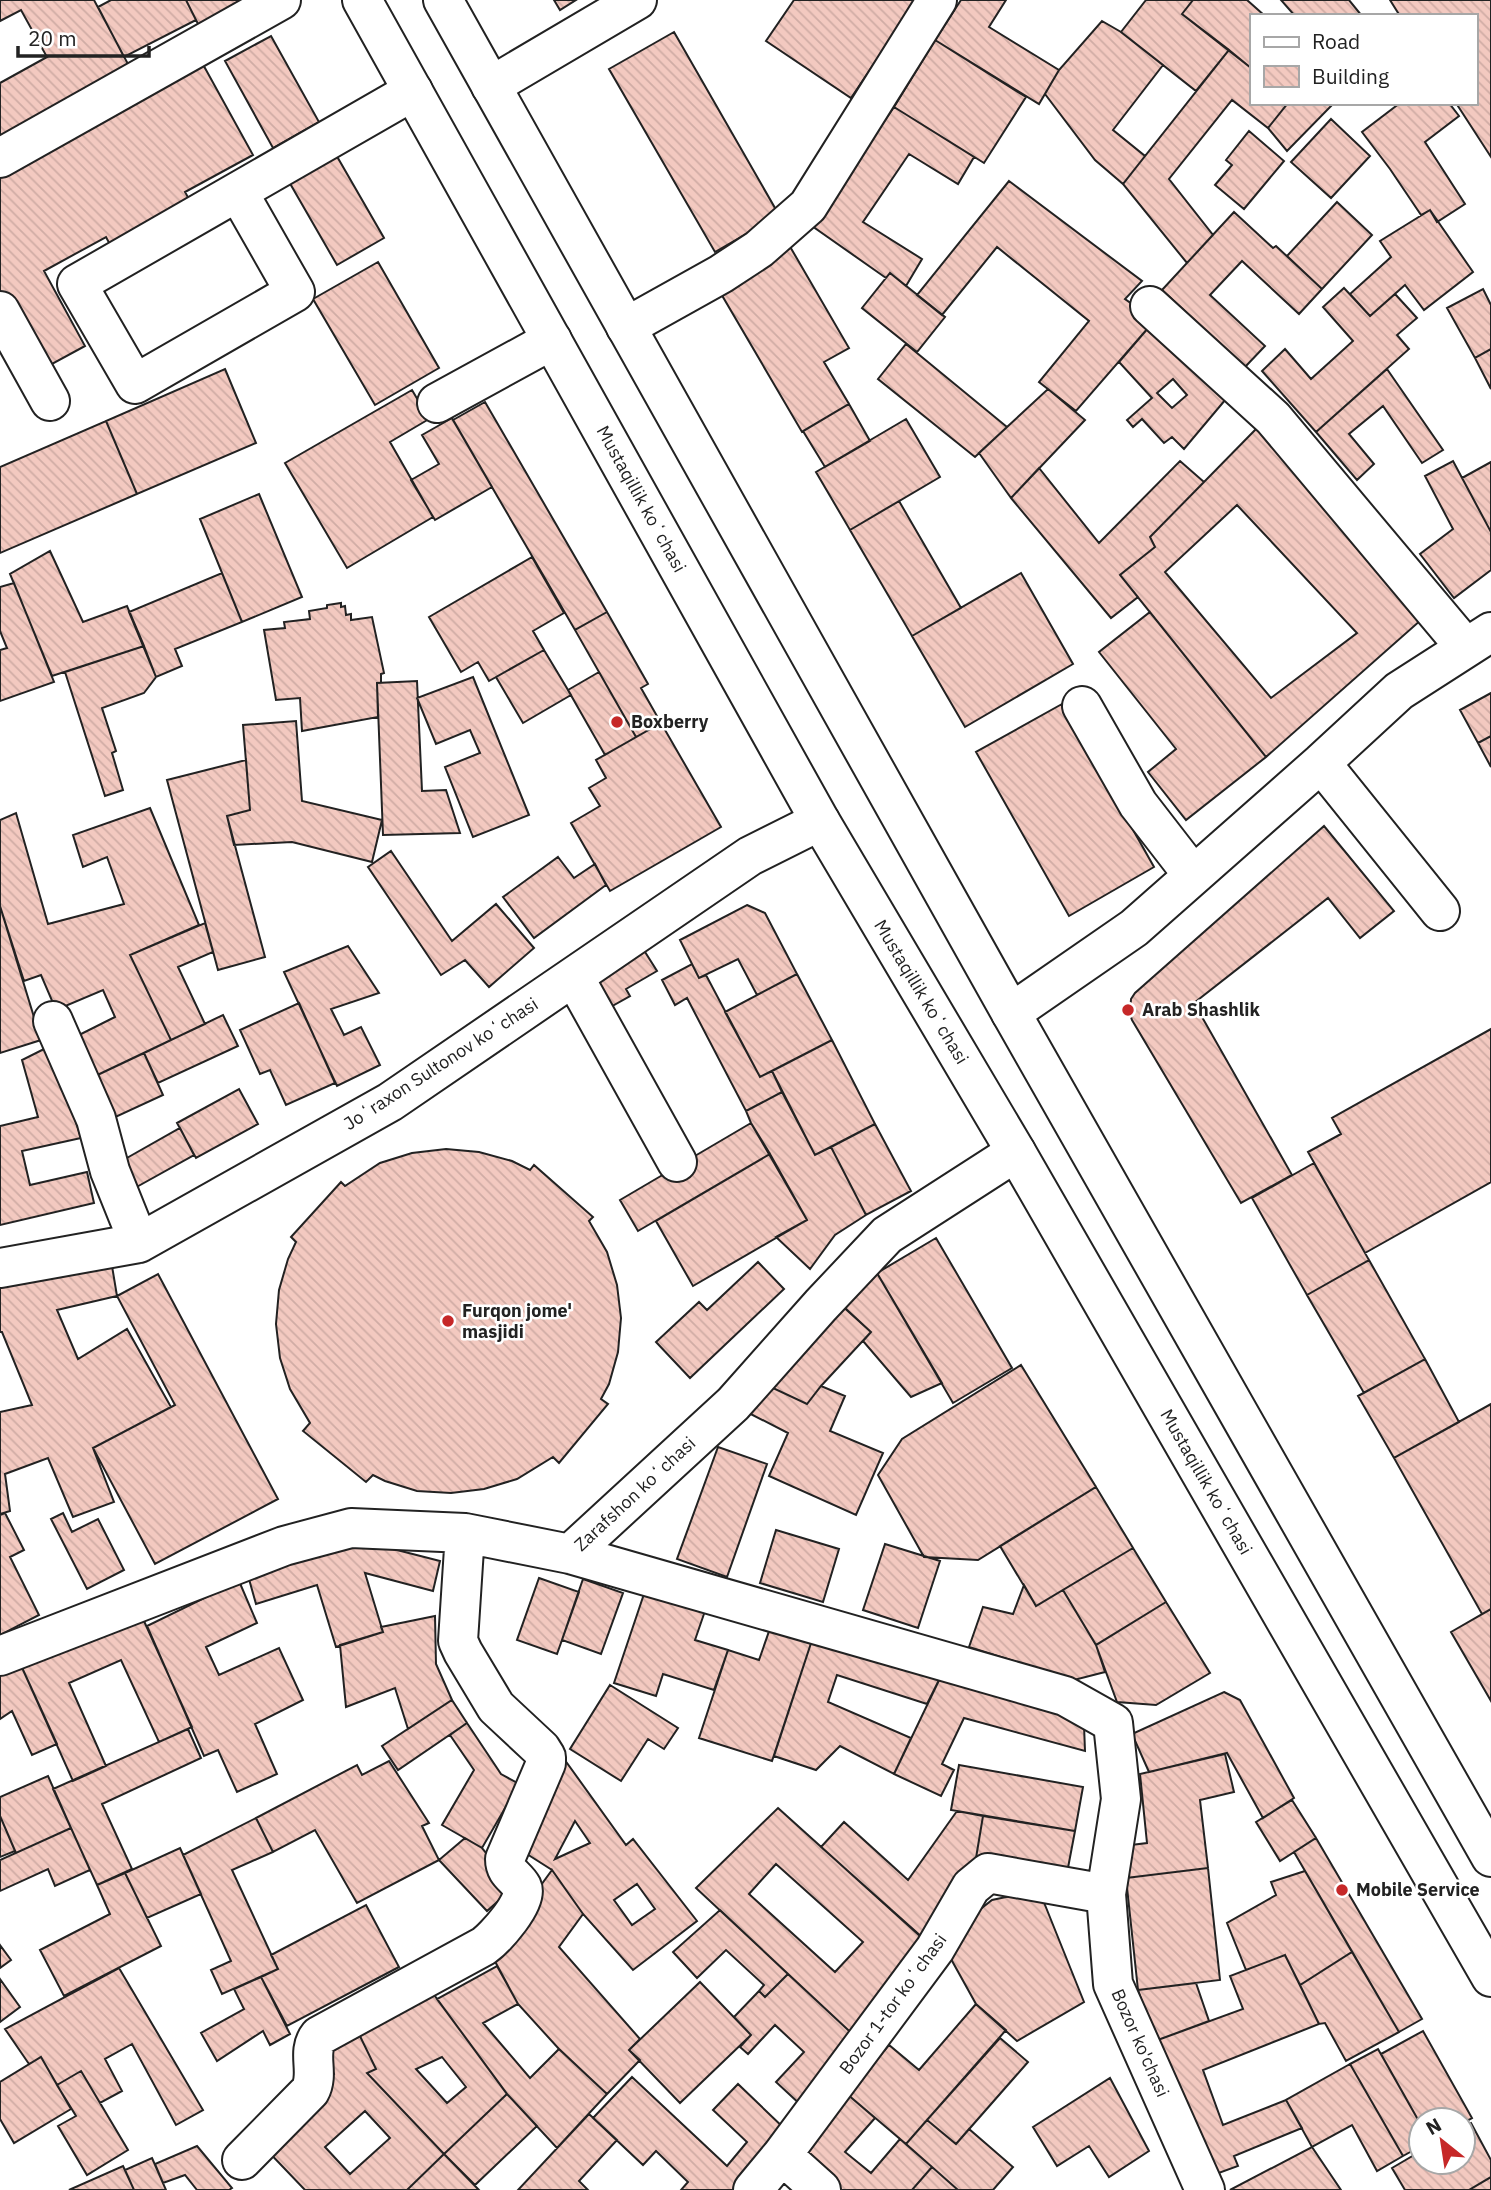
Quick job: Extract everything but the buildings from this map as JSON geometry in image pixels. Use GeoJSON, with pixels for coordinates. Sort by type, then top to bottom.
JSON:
{"type":"FeatureCollection","features":[{"type":"Feature","properties":{"kind":"street"},"geometry":{"type":"LineString","coordinates":[[0,158],[281,0]]}},
{"type":"Feature","properties":{"kind":"street","name":"Mustaqillik koʻchasi"},"geometry":{"type":"LineString","coordinates":[[362,0],[820,821],[1016,1152],[1491,1977]]}},
{"type":"Feature","properties":{"kind":"street"},"geometry":{"type":"LineString","coordinates":[[443,0],[1011,1013],[1491,1857]]}},
{"type":"Feature","properties":{"kind":"street"},"geometry":{"type":"LineString","coordinates":[[491,86],[637,0]]}},
{"type":"Feature","properties":{"kind":"street"},"geometry":{"type":"LineString","coordinates":[[626,327],[759,249],[808,206],[937,0]]}},
{"type":"Feature","properties":{"kind":"street"},"geometry":{"type":"LineString","coordinates":[[238,192],[295,292],[135,384],[77,284],[413,91]]}},
{"type":"Feature","properties":{"kind":"street"},"geometry":{"type":"LineString","coordinates":[[1011,1013],[1134,928],[1399,691],[1479,640],[1273,418],[1150,306]]}},
{"type":"Feature","properties":{"kind":"street"},"geometry":{"type":"LineString","coordinates":[[0,311],[50,401]]}},
{"type":"Feature","properties":{"kind":"street"},"geometry":{"type":"LineString","coordinates":[[437,403],[552,340]]}},
{"type":"Feature","properties":{"kind":"street"},"geometry":{"type":"LineString","coordinates":[[1082,706],[1138,804],[1193,875]]}},
{"type":"Feature","properties":{"kind":"street"},"geometry":{"type":"LineString","coordinates":[[1321,763],[1440,911]]}},
{"type":"Feature","properties":{"kind":"street","name":"Joʻraxon Sultonov koʻchasi"},"geometry":{"type":"LineString","coordinates":[[0,1268],[139,1243],[390,1102],[750,856],[820,821]]}},
{"type":"Feature","properties":{"kind":"street"},"geometry":{"type":"LineString","coordinates":[[574,977],[677,1162]]}},
{"type":"Feature","properties":{"kind":"street"},"geometry":{"type":"LineString","coordinates":[[53,1021],[96,1119],[110,1171],[139,1243]]}},
{"type":"Feature","properties":{"kind":"street","name":"Zarafshon koʻchasi"},"geometry":{"type":"LineString","coordinates":[[0,1656],[284,1546],[351,1528],[465,1532],[570,1554],[733,1404],[887,1235],[1016,1152]]}},
{"type":"Feature","properties":{"kind":"street"},"geometry":{"type":"LineString","coordinates":[[242,2160],[310,2091],[315,2076],[313,2049],[319,2036],[484,1946],[499,1933],[523,1899],[521,1885],[508,1872],[505,1859],[546,1763],[546,1757],[541,1749],[496,1707],[458,1641],[465,1532]]}},
{"type":"Feature","properties":{"kind":"street","name":"Bozor ko'chasi"},"geometry":{"type":"LineString","coordinates":[[570,1554],[1065,1696],[1113,1723],[1121,1799],[1106,1894],[1113,1984],[1205,2190]]}},
{"type":"Feature","properties":{"kind":"street","name":"Bozor 1-tor koʻchasi"},"geometry":{"type":"LineString","coordinates":[[753,2190],[935,1949],[971,1887],[989,1873],[1106,1894]]}},
{"type":"Feature","properties":{"kind":"street"},"geometry":{"type":"LineString","coordinates":[[782,2155],[821,2190]]}},
{"type":"Feature","properties":{"kind":"place","name":"Boxberry"},"geometry":{"type":"Point","coordinates":[617,722]}},
{"type":"Feature","properties":{"kind":"place","name":"Arab Shashlik"},"geometry":{"type":"Point","coordinates":[1128,1010]}},
{"type":"Feature","properties":{"kind":"place","name":"Furqon jome' masjidi"},"geometry":{"type":"Point","coordinates":[448,1321]}},
{"type":"Feature","properties":{"kind":"place","name":"Mobile Service"},"geometry":{"type":"Point","coordinates":[1342,1890]}}]}
